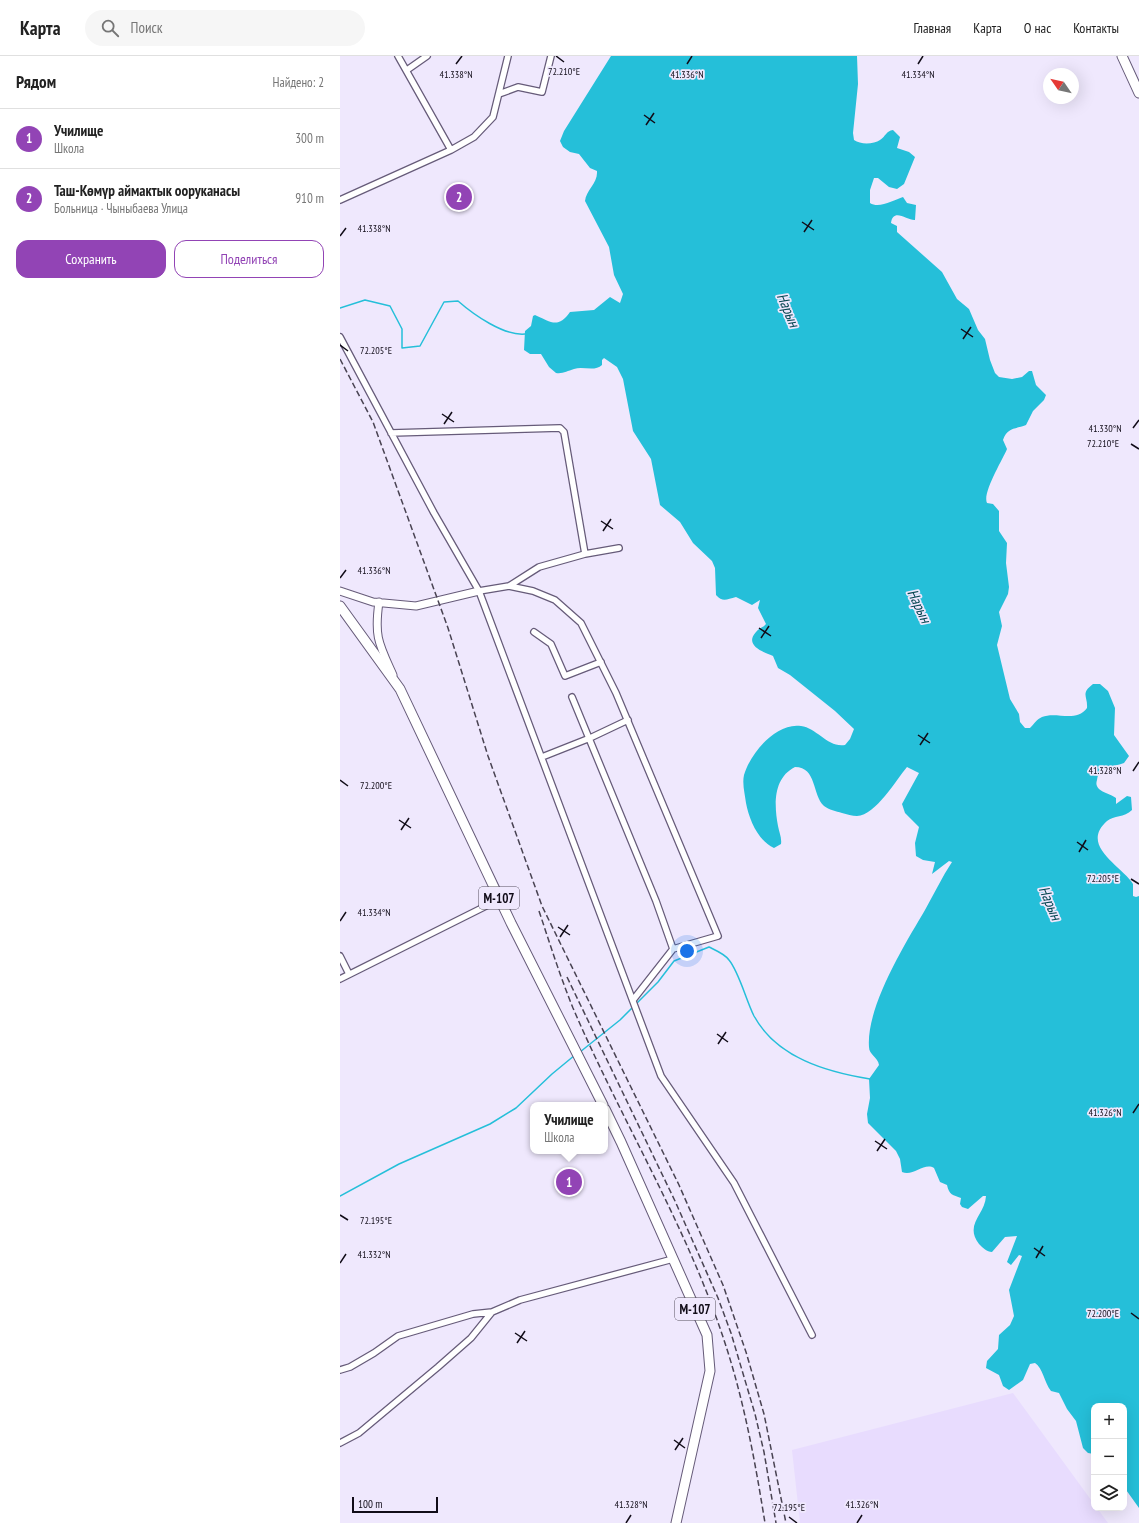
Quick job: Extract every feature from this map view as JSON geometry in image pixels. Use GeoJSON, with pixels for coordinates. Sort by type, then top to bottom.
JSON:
{"type":"FeatureCollection","features":[{"type":"Feature","properties":{"kind":"main road"},"geometry":{"type":"LineString","coordinates":[[1122,56],[1139,93]]}},
{"type":"Feature","properties":{"kind":"main road","name":"М-107"},"geometry":{"type":"LineString","coordinates":[[340,606],[400,689],[500,899],[602,1102]]}},
{"type":"Feature","properties":{"kind":"main road","name":"М-107"},"geometry":{"type":"LineString","coordinates":[[608,1116],[707,1335],[710,1371],[676,1523]]}},
{"type":"Feature","properties":{"kind":"street"},"geometry":{"type":"LineString","coordinates":[[398,56],[450,150]]}},
{"type":"Feature","properties":{"kind":"street"},"geometry":{"type":"LineString","coordinates":[[407,70],[427,56]]}},
{"type":"Feature","properties":{"kind":"street"},"geometry":{"type":"LineString","coordinates":[[340,200],[450,150],[474,137],[493,117],[508,56]]}},
{"type":"Feature","properties":{"kind":"street"},"geometry":{"type":"LineString","coordinates":[[498,94],[518,86],[542,92],[551,56]]}},
{"type":"Feature","properties":{"kind":"street"},"geometry":{"type":"LineString","coordinates":[[340,337],[391,433],[479,591],[661,1076],[734,1183],[812,1335]]}},
{"type":"Feature","properties":{"kind":"street"},"geometry":{"type":"LineString","coordinates":[[391,433],[560,428],[564,432],[585,554]]}},
{"type":"Feature","properties":{"kind":"street"},"geometry":{"type":"LineString","coordinates":[[509,586],[539,567],[585,554],[619,548]]}},
{"type":"Feature","properties":{"kind":"street"},"geometry":{"type":"LineString","coordinates":[[340,591],[379,602],[416,606],[479,591],[509,586],[533,591],[556,600],[581,623],[628,720],[718,936],[673,949],[633,1000]]}},
{"type":"Feature","properties":{"kind":"street"},"geometry":{"type":"LineString","coordinates":[[379,602],[376,625],[378,643],[400,689]]}},
{"type":"Feature","properties":{"kind":"street"},"geometry":{"type":"LineString","coordinates":[[534,632],[551,644],[565,676],[601,662]]}},
{"type":"Feature","properties":{"kind":"street"},"geometry":{"type":"LineString","coordinates":[[572,697],[656,901],[673,949]]}},
{"type":"Feature","properties":{"kind":"street"},"geometry":{"type":"LineString","coordinates":[[542,757],[590,738],[628,720]]}},
{"type":"Feature","properties":{"kind":"street"},"geometry":{"type":"LineString","coordinates":[[340,979],[500,899]]}},
{"type":"Feature","properties":{"kind":"street"},"geometry":{"type":"LineString","coordinates":[[340,956],[349,974]]}},
{"type":"Feature","properties":{"kind":"street"},"geometry":{"type":"LineString","coordinates":[[340,1370],[368,1356],[398,1336],[473,1314],[492,1312],[520,1300],[673,1259]]}},
{"type":"Feature","properties":{"kind":"street"},"geometry":{"type":"LineString","coordinates":[[340,1443],[359,1433],[438,1367],[470,1338],[492,1312]]}},
{"type":"Feature","properties":{"kind":"shaded area"},"geometry":{"type":"Polygon","coordinates":[[[1013,1393],[1091,1500],[1091,1511],[1099,1511],[1108,1523],[800,1523],[792,1450],[1013,1393]]]}},
{"type":"Feature","properties":{"kind":"water","name":"Нарын"},"geometry":{"type":"Polygon","coordinates":[[[611,56],[857,56],[858,84],[853,133],[854,140],[864,143],[874,142],[880,140],[887,133],[893,130],[900,137],[897,148],[909,152],[915,157],[904,184],[897,189],[889,187],[878,178],[874,178],[870,190],[870,203],[874,205],[882,205],[903,197],[907,203],[916,205],[915,220],[898,215],[892,218],[891,223],[897,226],[897,232],[942,272],[957,299],[969,309],[978,330],[985,339],[995,373],[999,377],[1012,379],[1022,377],[1029,371],[1032,371],[1036,385],[1046,395],[1044,400],[1033,411],[1026,425],[1012,429],[1005,436],[1003,440],[1007,449],[987,492],[987,503],[993,504],[999,511],[999,531],[1007,543],[1006,563],[1009,587],[1008,594],[999,612],[1002,626],[997,645],[1010,699],[1019,714],[1020,722],[1025,728],[1030,728],[1042,717],[1053,715],[1077,715],[1087,708],[1086,693],[1089,687],[1093,684],[1100,684],[1108,691],[1115,708],[1114,735],[1129,756],[1124,763],[1104,768],[1101,771],[1096,783],[1097,787],[1101,790],[1116,798],[1116,804],[1127,796],[1131,797],[1132,810],[1129,813],[1107,821],[1100,830],[1098,839],[1100,847],[1105,855],[1128,877],[1133,884],[1133,896],[1139,896],[1139,1508],[1127,1491],[1127,1403],[1091,1403],[1091,1454],[1088,1453],[1083,1448],[1076,1421],[1067,1409],[1059,1393],[1051,1391],[1038,1365],[1035,1363],[1030,1364],[1023,1380],[1009,1390],[1003,1386],[999,1375],[986,1368],[987,1361],[998,1349],[999,1335],[1010,1325],[1014,1316],[1009,1290],[1022,1256],[1019,1255],[1011,1265],[1007,1262],[1017,1236],[1005,1237],[992,1252],[985,1250],[975,1237],[974,1225],[985,1203],[986,1196],[983,1196],[968,1209],[962,1207],[960,1204],[961,1198],[952,1194],[947,1185],[940,1182],[934,1168],[926,1167],[910,1173],[902,1172],[900,1159],[896,1151],[868,1123],[867,1114],[870,1098],[869,1079],[879,1065],[869,1050],[870,1031],[880,995],[907,940],[952,862],[949,861],[932,874],[935,862],[923,860],[916,856],[915,843],[919,827],[905,813],[902,804],[919,773],[907,767],[885,796],[871,810],[864,814],[855,816],[824,806],[820,801],[811,776],[802,768],[795,767],[782,778],[777,793],[776,809],[781,844],[774,848],[763,840],[755,829],[749,816],[743,785],[743,778],[747,767],[758,749],[774,734],[782,729],[792,726],[801,726],[812,730],[833,744],[839,745],[845,745],[850,739],[854,729],[835,711],[790,675],[778,668],[773,656],[761,651],[754,645],[752,641],[753,637],[757,631],[766,624],[758,608],[760,600],[752,605],[736,597],[723,600],[716,595],[715,568],[712,561],[693,543],[680,522],[660,505],[651,459],[633,431],[623,379],[617,367],[604,358],[602,360],[602,365],[596,368],[578,368],[563,373],[556,373],[549,367],[541,354],[530,354],[524,350],[525,331],[531,326],[533,316],[535,315],[550,322],[558,322],[562,321],[570,312],[594,310],[610,297],[620,303],[623,294],[614,275],[609,247],[585,201],[587,193],[596,179],[597,171],[590,168],[579,154],[570,152],[563,147],[560,141],[564,131],[611,56]]]}},
{"type":"Feature","properties":{"kind":"waterway"},"geometry":{"type":"LineString","coordinates":[[340,308],[365,300],[390,306],[402,329],[402,348],[420,346],[444,302],[458,301],[490,324],[508,332],[525,334]]}},
{"type":"Feature","properties":{"kind":"waterway"},"geometry":{"type":"LineString","coordinates":[[636,1004],[658,982],[674,961],[709,947],[722,954],[733,965],[754,1016],[776,1043],[789,1053],[804,1061],[837,1072],[870,1079]]}},
{"type":"Feature","properties":{"kind":"waterway"},"geometry":{"type":"LineString","coordinates":[[580,1052],[620,1020],[633,1007]]}},
{"type":"Feature","properties":{"kind":"waterway"},"geometry":{"type":"LineString","coordinates":[[340,1196],[399,1164],[490,1124],[516,1108],[552,1074],[575,1055]]}},
{"type":"Feature","properties":{"kind":"railway"},"geometry":{"type":"LineString","coordinates":[[340,359],[373,422],[448,628],[488,756],[542,906],[679,1185],[723,1285],[746,1352],[764,1414],[786,1523]]}},
{"type":"Feature","properties":{"kind":"railway"},"geometry":{"type":"LineString","coordinates":[[539,911],[559,972],[573,1008],[672,1214],[709,1297],[724,1340],[743,1408],[765,1523]]}},
{"type":"Feature","properties":{"kind":"railway"},"geometry":{"type":"LineString","coordinates":[[567,977],[675,1201],[718,1298],[731,1333],[755,1414],[764,1452],[776,1523]]}},
{"type":"Feature","properties":{"kind":"place","name":"Таш-Көмүр аймактык ооруканасы"},"geometry":{"type":"Point","coordinates":[459,197]}},
{"type":"Feature","properties":{"kind":"place","name":"Училище"},"geometry":{"type":"Point","coordinates":[569,1182]}}]}
